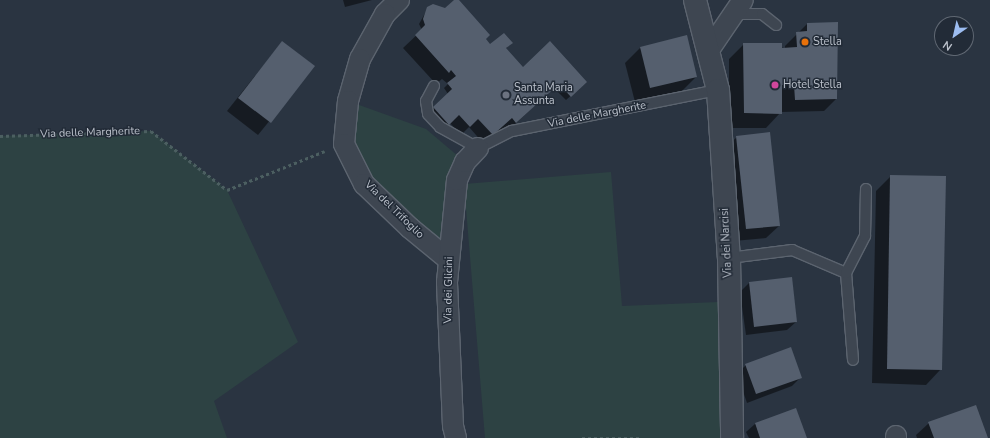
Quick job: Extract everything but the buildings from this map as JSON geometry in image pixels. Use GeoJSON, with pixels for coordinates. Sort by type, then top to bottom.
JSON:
{"type":"FeatureCollection","features":[{"type":"Feature","properties":{"kind":"street"},"geometry":{"type":"LineString","coordinates":[[344,144],[348,101],[360,59],[384,14],[399,0]]}},
{"type":"Feature","properties":{"kind":"street","name":"Via dei Narcisi"},"geometry":{"type":"LineString","coordinates":[[695,0],[718,90],[729,258],[732,438]]}},
{"type":"Feature","properties":{"kind":"street"},"geometry":{"type":"LineString","coordinates":[[709,50],[738,7]]}},
{"type":"Feature","properties":{"kind":"street","name":"Via del Trifoglio"},"geometry":{"type":"LineString","coordinates":[[344,144],[364,184],[410,228],[449,260]]}},
{"type":"Feature","properties":{"kind":"street","name":"Via dei Glicini"},"geometry":{"type":"LineString","coordinates":[[456,438],[453,426],[447,282],[456,180],[465,162],[478,148]]}},
{"type":"Feature","properties":{"kind":"lane"},"geometry":{"type":"LineString","coordinates":[[738,7],[748,12],[762,14],[776,25]]}},
{"type":"Feature","properties":{"kind":"lane"},"geometry":{"type":"LineString","coordinates":[[434,86],[426,101],[428,114],[440,127],[478,148]]}},
{"type":"Feature","properties":{"kind":"lane","name":"Via delle Margherite"},"geometry":{"type":"LineString","coordinates":[[478,148],[512,131],[718,90]]}},
{"type":"Feature","properties":{"kind":"lane"},"geometry":{"type":"LineString","coordinates":[[853,360],[846,273],[865,236],[866,189]]}},
{"type":"Feature","properties":{"kind":"lane"},"geometry":{"type":"LineString","coordinates":[[729,258],[792,250],[846,273]]}},
{"type":"Feature","properties":{"kind":"path","name":"Via delle Margherite"},"geometry":{"type":"LineString","coordinates":[[0,136],[151,131],[227,190],[344,144]]}},
{"type":"Feature","properties":{"kind":"path"},"geometry":{"type":"LineString","coordinates":[[582,438],[641,438]]}},
{"type":"Feature","properties":{"kind":"green space"},"geometry":{"type":"Polygon","coordinates":[[[348,101],[426,129],[465,162],[449,260],[410,228],[344,144],[348,101]]]}},
{"type":"Feature","properties":{"kind":"green space"},"geometry":{"type":"Polygon","coordinates":[[[151,131],[227,190],[298,342],[214,401],[227,438],[0,438],[0,136],[151,131]]]}},
{"type":"Feature","properties":{"kind":"green space"},"geometry":{"type":"Polygon","coordinates":[[[611,172],[622,306],[718,302],[723,438],[485,438],[464,184],[611,172]]]}},
{"type":"Feature","properties":{"kind":"place","name":"Stella"},"geometry":{"type":"Point","coordinates":[805,42]}},
{"type":"Feature","properties":{"kind":"place","name":"Hotel Stella"},"geometry":{"type":"Point","coordinates":[775,85]}},
{"type":"Feature","properties":{"kind":"place","name":"Santa Maria Assunta"},"geometry":{"type":"Point","coordinates":[506,95]}}]}
